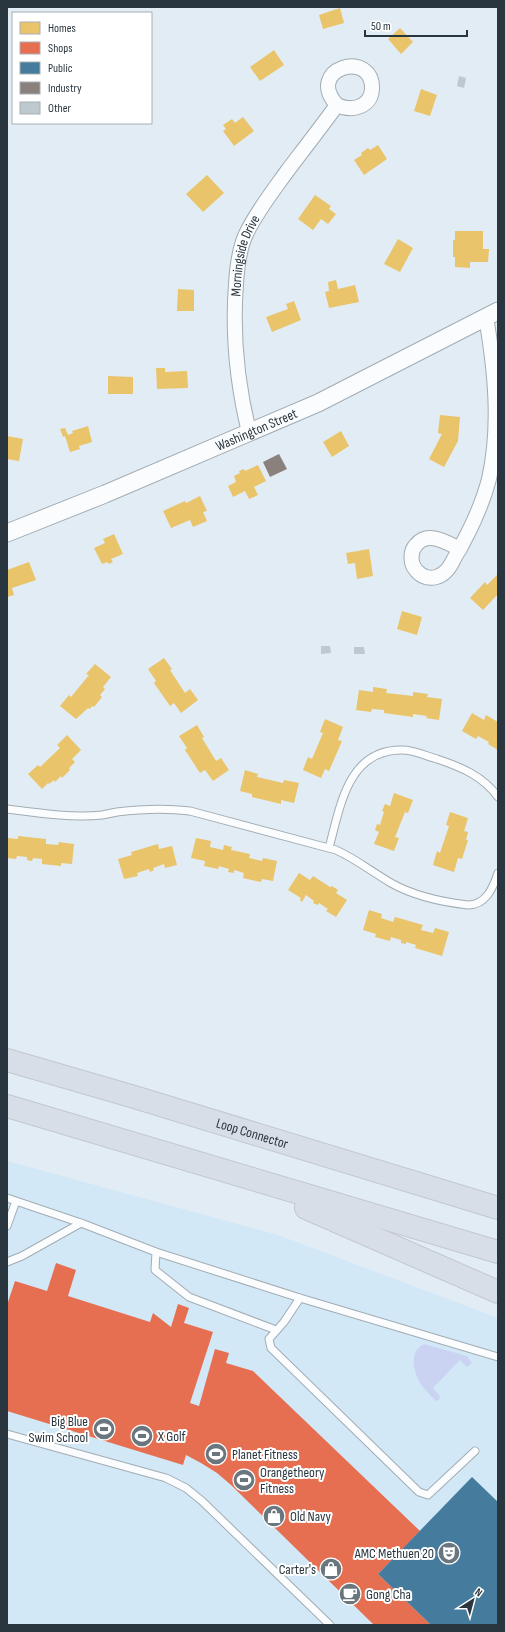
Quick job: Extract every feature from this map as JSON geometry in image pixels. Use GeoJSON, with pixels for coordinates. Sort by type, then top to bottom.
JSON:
{"type":"FeatureCollection","features":[{"type":"Feature","properties":{"kind":"highway","name":"Loop Connector"},"geometry":{"type":"LineString","coordinates":[[7,1060],[498,1208]]}},
{"type":"Feature","properties":{"kind":"highway"},"geometry":{"type":"LineString","coordinates":[[7,1106],[498,1252]]}},
{"type":"Feature","properties":{"kind":"highway"},"geometry":{"type":"LineString","coordinates":[[221,1170],[498,1292]]}},
{"type":"Feature","properties":{"kind":"street","name":"Morningside Drive"},"geometry":{"type":"LineString","coordinates":[[249,432],[241,400],[236,362],[235,296],[238,264],[242,249],[246,235],[266,199],[338,105]]}},
{"type":"Feature","properties":{"kind":"street","name":"Washington Street"},"geometry":{"type":"LineString","coordinates":[[7,533],[104,494],[318,403],[492,314]]}},
{"type":"Feature","properties":{"kind":"street"},"geometry":{"type":"LineString","coordinates":[[460,549],[483,499],[489,480],[493,459],[496,420],[492,314]]}},
{"type":"Feature","properties":{"kind":"lane"},"geometry":{"type":"LineString","coordinates":[[328,848],[344,795],[351,779],[360,766],[386,751],[403,750],[420,753],[451,764],[475,775],[498,798]]}},
{"type":"Feature","properties":{"kind":"lane"},"geometry":{"type":"LineString","coordinates":[[7,810],[85,815],[102,815],[118,812],[190,811],[328,848],[352,857],[378,875],[408,891],[468,906],[476,905],[487,897],[498,872]]}},
{"type":"Feature","properties":{"kind":"lane"},"geometry":{"type":"LineString","coordinates":[[7,1198],[81,1223],[156,1252],[300,1298],[498,1356]]}},
{"type":"Feature","properties":{"kind":"lane"},"geometry":{"type":"LineString","coordinates":[[7,1226],[16,1201]]}},
{"type":"Feature","properties":{"kind":"lane"},"geometry":{"type":"LineString","coordinates":[[7,1262],[22,1256],[81,1223]]}},
{"type":"Feature","properties":{"kind":"lane"},"geometry":{"type":"LineString","coordinates":[[156,1252],[155,1270],[189,1297],[276,1330]]}},
{"type":"Feature","properties":{"kind":"lane"},"geometry":{"type":"LineString","coordinates":[[300,1298],[269,1339],[271,1348],[419,1492],[428,1495],[475,1451]]}},
{"type":"Feature","properties":{"kind":"lane"},"geometry":{"type":"LineString","coordinates":[[7,1434],[166,1478],[186,1488],[202,1501],[330,1625]]}},
{"type":"Feature","properties":{"kind":"shaded area"},"geometry":{"type":"Polygon","coordinates":[[[7,1161],[278,1235],[498,1318],[498,1625],[7,1625],[7,1161]]]}},
{"type":"Feature","properties":{"kind":"shaded area"},"geometry":{"type":"Polygon","coordinates":[[[424,1344],[467,1356],[472,1363],[467,1367],[460,1360],[433,1388],[440,1396],[439,1400],[436,1401],[423,1387],[415,1370],[415,1352],[424,1344]]]}},
{"type":"Feature","properties":{"kind":"building: Homes"},"geometry":{"type":"Polygon","coordinates":[[[340,8],[344,23],[323,29],[319,15],[340,8]]]}},
{"type":"Feature","properties":{"kind":"building: Homes"},"geometry":{"type":"Polygon","coordinates":[[[400,28],[413,42],[401,54],[388,39],[400,28]]]}},
{"type":"Feature","properties":{"kind":"building: Homes"},"geometry":{"type":"Polygon","coordinates":[[[274,50],[284,65],[260,81],[250,67],[274,50]]]}},
{"type":"Feature","properties":{"kind":"building: Homes"},"geometry":{"type":"Polygon","coordinates":[[[421,89],[437,95],[430,116],[414,111],[421,89]]]}},
{"type":"Feature","properties":{"kind":"building: Homes"},"geometry":{"type":"Polygon","coordinates":[[[243,117],[254,131],[234,146],[223,131],[226,129],[223,125],[232,119],[235,123],[243,117]]]}},
{"type":"Feature","properties":{"kind":"building: Homes"},"geometry":{"type":"Polygon","coordinates":[[[378,145],[387,159],[364,175],[354,160],[362,155],[361,153],[368,148],[370,150],[378,145]]]}},
{"type":"Feature","properties":{"kind":"building: Homes"},"geometry":{"type":"Polygon","coordinates":[[[207,175],[224,193],[203,212],[186,194],[207,175]]]}},
{"type":"Feature","properties":{"kind":"building: Homes"},"geometry":{"type":"Polygon","coordinates":[[[315,195],[331,206],[329,209],[336,214],[328,224],[321,219],[313,230],[298,219],[315,195]]]}},
{"type":"Feature","properties":{"kind":"building: Homes"},"geometry":{"type":"Polygon","coordinates":[[[455,231],[483,231],[483,249],[489,249],[488,262],[470,262],[470,268],[455,267],[455,257],[453,257],[453,240],[455,240],[455,231]]]}},
{"type":"Feature","properties":{"kind":"building: Homes"},"geometry":{"type":"Polygon","coordinates":[[[398,239],[413,248],[400,272],[384,264],[398,239]]]}},
{"type":"Feature","properties":{"kind":"building: Homes"},"geometry":{"type":"Polygon","coordinates":[[[336,280],[338,289],[355,285],[359,302],[329,308],[325,292],[329,291],[328,282],[336,280]]]}},
{"type":"Feature","properties":{"kind":"building: Homes"},"geometry":{"type":"Polygon","coordinates":[[[178,289],[194,290],[194,311],[177,311],[178,289]]]}},
{"type":"Feature","properties":{"kind":"building: Homes"},"geometry":{"type":"Polygon","coordinates":[[[294,301],[301,320],[272,332],[266,317],[288,309],[286,304],[294,301]]]}},
{"type":"Feature","properties":{"kind":"building: Homes"},"geometry":{"type":"Polygon","coordinates":[[[156,368],[165,368],[165,372],[187,371],[188,388],[157,389],[156,368]]]}},
{"type":"Feature","properties":{"kind":"building: Homes"},"geometry":{"type":"Polygon","coordinates":[[[108,376],[133,377],[133,394],[108,394],[108,376]]]}},
{"type":"Feature","properties":{"kind":"building: Homes"},"geometry":{"type":"Polygon","coordinates":[[[440,415],[460,417],[458,441],[444,467],[429,459],[442,434],[438,433],[440,415]]]}},
{"type":"Feature","properties":{"kind":"building: Homes"},"geometry":{"type":"Polygon","coordinates":[[[88,426],[92,442],[79,446],[80,449],[70,452],[65,436],[63,437],[60,429],[65,428],[68,435],[73,433],[72,431],[88,426]]]}},
{"type":"Feature","properties":{"kind":"building: Homes"},"geometry":{"type":"Polygon","coordinates":[[[341,431],[349,446],[332,457],[323,442],[341,431]]]}},
{"type":"Feature","properties":{"kind":"building: Homes"},"geometry":{"type":"Polygon","coordinates":[[[7,436],[23,439],[19,461],[7,459],[7,436]]]}},
{"type":"Feature","properties":{"kind":"building: Homes"},"geometry":{"type":"Polygon","coordinates":[[[258,465],[266,481],[254,487],[258,495],[249,499],[245,491],[233,497],[228,486],[236,482],[234,476],[240,473],[239,471],[244,469],[245,471],[258,465]]]}},
{"type":"Feature","properties":{"kind":"building: Homes"},"geometry":{"type":"Polygon","coordinates":[[[200,496],[207,511],[203,512],[207,521],[193,527],[190,520],[171,528],[163,511],[185,501],[186,503],[200,496]]]}},
{"type":"Feature","properties":{"kind":"building: Homes"},"geometry":{"type":"Polygon","coordinates":[[[114,534],[123,554],[111,559],[113,562],[109,564],[107,562],[102,564],[94,548],[105,543],[103,539],[114,534]]]}},
{"type":"Feature","properties":{"kind":"building: Homes"},"geometry":{"type":"Polygon","coordinates":[[[369,549],[373,576],[357,579],[355,563],[348,564],[346,553],[369,549]]]}},
{"type":"Feature","properties":{"kind":"building: Homes"},"geometry":{"type":"Polygon","coordinates":[[[29,562],[36,580],[12,588],[14,595],[7,597],[7,570],[29,562]]]}},
{"type":"Feature","properties":{"kind":"building: Homes"},"geometry":{"type":"Polygon","coordinates":[[[498,574],[498,596],[497,595],[483,610],[470,598],[485,582],[487,585],[498,574]]]}},
{"type":"Feature","properties":{"kind":"building: Homes"},"geometry":{"type":"Polygon","coordinates":[[[402,611],[422,617],[417,635],[397,629],[402,611]]]}},
{"type":"Feature","properties":{"kind":"building: Homes"},"geometry":{"type":"Polygon","coordinates":[[[164,658],[172,669],[170,670],[185,693],[190,689],[198,700],[181,713],[174,703],[170,706],[154,683],[156,681],[148,669],[164,658]]]}},
{"type":"Feature","properties":{"kind":"building: Homes"},"geometry":{"type":"Polygon","coordinates":[[[95,664],[111,677],[103,687],[105,689],[100,695],[102,697],[94,707],[92,706],[90,709],[88,708],[76,719],[60,706],[69,695],[71,697],[89,675],[86,674],[95,664]]]}},
{"type":"Feature","properties":{"kind":"building: Homes"},"geometry":{"type":"Polygon","coordinates":[[[373,687],[387,689],[386,693],[413,696],[413,692],[428,694],[427,697],[442,699],[439,720],[413,714],[413,717],[384,713],[384,710],[372,709],[371,712],[356,710],[359,690],[373,692],[373,687]]]}},
{"type":"Feature","properties":{"kind":"building: Homes"},"geometry":{"type":"Polygon","coordinates":[[[472,713],[484,720],[486,715],[498,722],[498,750],[488,744],[489,742],[478,736],[476,739],[462,731],[472,713]]]}},
{"type":"Feature","properties":{"kind":"building: Homes"},"geometry":{"type":"Polygon","coordinates":[[[325,719],[343,727],[338,740],[342,741],[329,771],[325,769],[321,778],[303,770],[308,757],[312,759],[323,733],[320,732],[325,719]]]}},
{"type":"Feature","properties":{"kind":"building: Homes"},"geometry":{"type":"Polygon","coordinates":[[[197,725],[204,737],[202,738],[216,761],[221,758],[229,770],[213,781],[205,770],[200,773],[185,750],[187,748],[179,736],[197,725]]]}},
{"type":"Feature","properties":{"kind":"building: Homes"},"geometry":{"type":"Polygon","coordinates":[[[67,735],[81,750],[72,759],[75,762],[62,778],[61,776],[55,782],[54,780],[49,784],[48,783],[42,789],[28,774],[38,765],[40,767],[60,748],[57,745],[67,735]]]}},
{"type":"Feature","properties":{"kind":"building: Homes"},"geometry":{"type":"Polygon","coordinates":[[[245,770],[258,774],[257,777],[283,783],[284,780],[299,783],[294,803],[281,800],[281,804],[252,797],[252,794],[240,791],[245,770]]]}},
{"type":"Feature","properties":{"kind":"building: Homes"},"geometry":{"type":"Polygon","coordinates":[[[394,793],[413,800],[408,813],[405,812],[395,837],[399,838],[394,851],[374,844],[379,832],[375,830],[377,824],[380,825],[384,812],[382,811],[385,804],[390,806],[394,793]]]}},
{"type":"Feature","properties":{"kind":"building: Homes"},"geometry":{"type":"Polygon","coordinates":[[[450,812],[468,818],[464,831],[468,832],[466,840],[468,840],[462,859],[458,858],[454,872],[433,865],[437,851],[440,853],[449,826],[446,825],[450,812]]]}},
{"type":"Feature","properties":{"kind":"building: Homes"},"geometry":{"type":"Polygon","coordinates":[[[18,836],[46,839],[46,844],[58,845],[59,842],[74,844],[72,864],[61,863],[61,866],[42,864],[42,859],[33,858],[32,861],[27,860],[27,857],[17,856],[16,859],[7,858],[7,838],[18,839],[18,836]]]}},
{"type":"Feature","properties":{"kind":"building: Homes"},"geometry":{"type":"Polygon","coordinates":[[[196,838],[211,841],[210,847],[223,850],[224,845],[232,847],[231,850],[250,854],[249,858],[262,861],[263,858],[277,861],[273,881],[262,879],[261,882],[243,878],[244,873],[234,870],[234,873],[228,872],[229,869],[219,866],[218,869],[204,866],[205,861],[191,858],[196,838]]]}},
{"type":"Feature","properties":{"kind":"building: Homes"},"geometry":{"type":"Polygon","coordinates":[[[158,844],[159,849],[172,846],[177,865],[165,868],[164,864],[153,868],[154,870],[150,872],[149,869],[137,873],[138,876],[124,879],[118,859],[132,855],[131,852],[158,844]]]}},
{"type":"Feature","properties":{"kind":"building: Homes"},"geometry":{"type":"Polygon","coordinates":[[[299,873],[310,880],[313,876],[330,887],[332,886],[338,890],[336,893],[347,900],[336,917],[326,911],[328,909],[319,903],[318,905],[313,903],[314,901],[306,895],[302,902],[300,900],[301,898],[288,890],[299,873]]]}},
{"type":"Feature","properties":{"kind":"building: Homes"},"geometry":{"type":"Polygon","coordinates":[[[369,910],[382,914],[381,918],[393,922],[395,917],[423,925],[421,930],[433,933],[435,928],[449,932],[442,956],[415,948],[416,945],[406,942],[406,944],[401,943],[401,940],[391,937],[390,941],[375,937],[376,934],[363,930],[369,910]]]}},
{"type":"Feature","properties":{"kind":"building: Shops"},"geometry":{"type":"Polygon","coordinates":[[[56,1263],[76,1270],[68,1296],[150,1322],[153,1313],[171,1327],[178,1304],[189,1308],[184,1323],[213,1332],[190,1403],[199,1406],[215,1349],[229,1353],[226,1363],[253,1371],[420,1531],[378,1574],[431,1625],[374,1625],[231,1485],[217,1473],[186,1455],[183,1465],[7,1411],[7,1305],[15,1281],[47,1291],[56,1263]]]}},
{"type":"Feature","properties":{"kind":"building: Public","name":"AMC Methuen 20"},"geometry":{"type":"Polygon","coordinates":[[[472,1477],[498,1502],[498,1625],[431,1625],[378,1574],[472,1477]]]}},
{"type":"Feature","properties":{"kind":"building: Industry"},"geometry":{"type":"Polygon","coordinates":[[[279,454],[287,469],[270,477],[263,462],[279,454]]]}},
{"type":"Feature","properties":{"kind":"building: Other"},"geometry":{"type":"Polygon","coordinates":[[[459,76],[466,78],[464,88],[457,86],[459,76]]]}},
{"type":"Feature","properties":{"kind":"building: Other"},"geometry":{"type":"Polygon","coordinates":[[[321,646],[330,646],[331,653],[321,654],[321,646]]]}},
{"type":"Feature","properties":{"kind":"building: Other"},"geometry":{"type":"Polygon","coordinates":[[[354,647],[364,647],[365,654],[354,654],[354,647]]]}},
{"type":"Feature","properties":{"kind":"place","name":"Big Blue Swim School"},"geometry":{"type":"Point","coordinates":[104,1429]}},
{"type":"Feature","properties":{"kind":"place","name":"X Golf"},"geometry":{"type":"Point","coordinates":[142,1436]}},
{"type":"Feature","properties":{"kind":"place","name":"Planet Fitness"},"geometry":{"type":"Point","coordinates":[216,1454]}},
{"type":"Feature","properties":{"kind":"place","name":"Orangetheory Fitness"},"geometry":{"type":"Point","coordinates":[244,1480]}},
{"type":"Feature","properties":{"kind":"place","name":"Old Navy"},"geometry":{"type":"Point","coordinates":[274,1516]}},
{"type":"Feature","properties":{"kind":"place","name":"AMC Methuen 20"},"geometry":{"type":"Point","coordinates":[449,1553]}},
{"type":"Feature","properties":{"kind":"place","name":"Carter's"},"geometry":{"type":"Point","coordinates":[331,1569]}},
{"type":"Feature","properties":{"kind":"place","name":"Gong Cha"},"geometry":{"type":"Point","coordinates":[350,1594]}}]}
